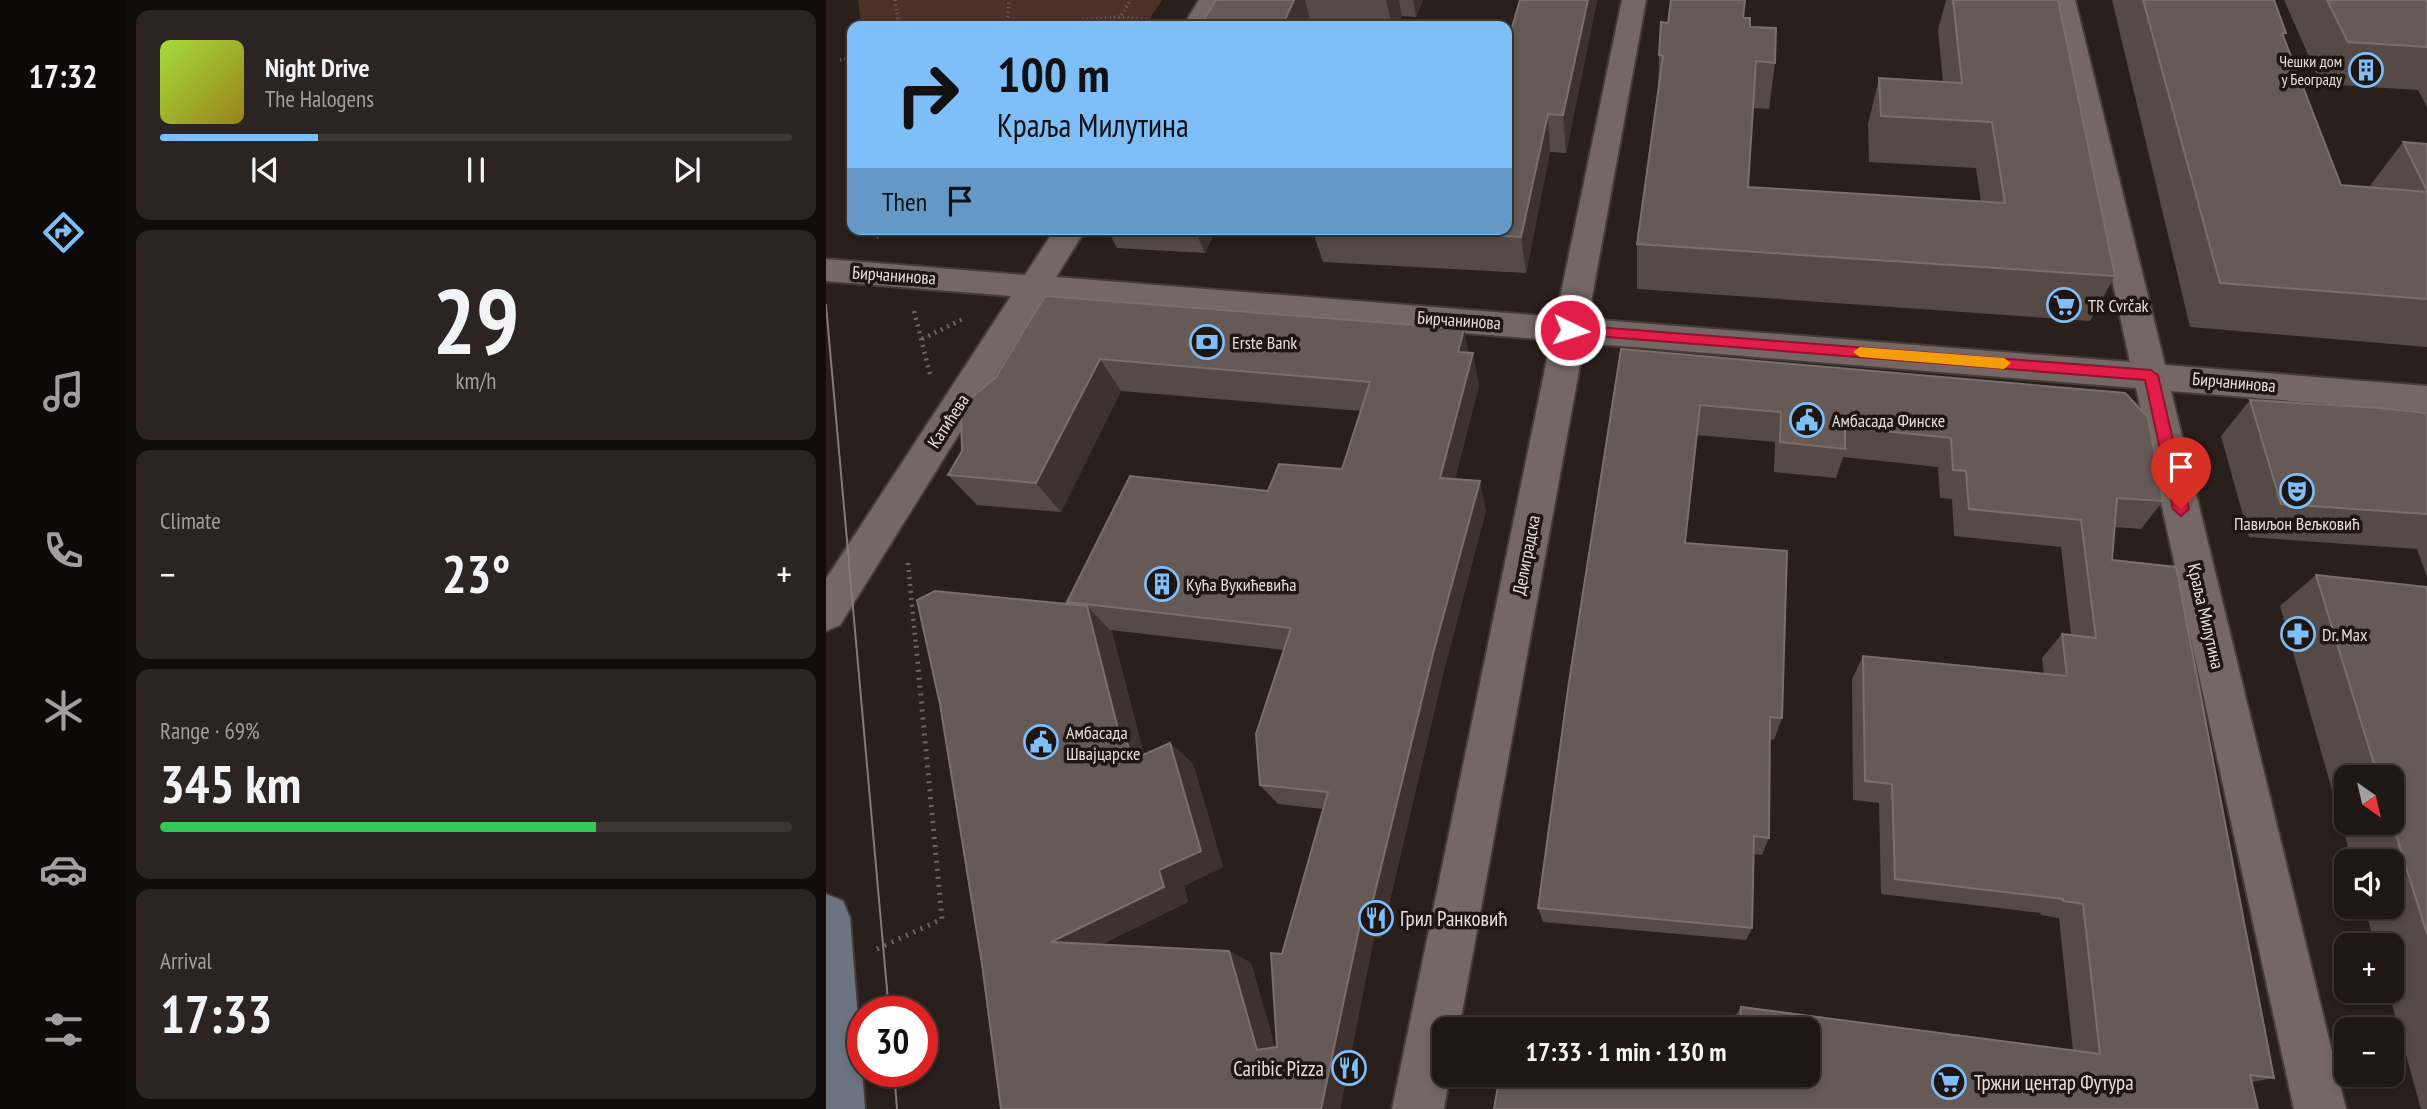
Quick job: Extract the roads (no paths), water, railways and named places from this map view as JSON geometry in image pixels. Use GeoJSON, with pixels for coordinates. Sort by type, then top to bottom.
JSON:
{"type":"FeatureCollection","features":[{"type":"Feature","properties":{"kind":"main road"},"geometry":{"type":"LineString","coordinates":[[826,918],[839,1109]]}},
{"type":"Feature","properties":{"kind":"street"},"geometry":{"type":"LineString","coordinates":[[1189,21],[1211,0]]}},
{"type":"Feature","properties":{"kind":"street","name":"Делиградска"},"geometry":{"type":"LineString","coordinates":[[1418,1109],[1634,0]]}},
{"type":"Feature","properties":{"kind":"street","name":"Краља Милутина"},"geometry":{"type":"LineString","coordinates":[[2063,0],[2320,1109]]}},
{"type":"Feature","properties":{"kind":"street","name":"Катићева"},"geometry":{"type":"LineString","coordinates":[[826,613],[1067,235]]}},
{"type":"Feature","properties":{"kind":"street","name":"Бирчанинова"},"geometry":{"type":"LineString","coordinates":[[826,270],[2427,398]]}},
{"type":"Feature","properties":{"kind":"tram line"},"geometry":{"type":"LineString","coordinates":[[826,305],[888,996]]}},
{"type":"Feature","properties":{"kind":"tram line"},"geometry":{"type":"LineString","coordinates":[[895,1087],[897,1109]]}},
{"type":"Feature","properties":{"kind":"place","name":"Чешки дом у Београду"},"geometry":{"type":"Point","coordinates":[2366,70]}},
{"type":"Feature","properties":{"kind":"place","name":"TR Cvrčak"},"geometry":{"type":"Point","coordinates":[2064,305]}},
{"type":"Feature","properties":{"kind":"place","name":"Erste Bank"},"geometry":{"type":"Point","coordinates":[1207,342]}},
{"type":"Feature","properties":{"kind":"place","name":"Амбасада Финске"},"geometry":{"type":"Point","coordinates":[1807,420]}},
{"type":"Feature","properties":{"kind":"place","name":"Павиљон Вељковић"},"geometry":{"type":"Point","coordinates":[2297,491]}},
{"type":"Feature","properties":{"kind":"place","name":"Кућа Вукићевића"},"geometry":{"type":"Point","coordinates":[1162,584]}},
{"type":"Feature","properties":{"kind":"place","name":"Dr. Max"},"geometry":{"type":"Point","coordinates":[2298,634]}},
{"type":"Feature","properties":{"kind":"place","name":"Амбасада Швајцарске"},"geometry":{"type":"Point","coordinates":[1041,742]}},
{"type":"Feature","properties":{"kind":"place","name":"Грил Ранковић"},"geometry":{"type":"Point","coordinates":[1376,918]}},
{"type":"Feature","properties":{"kind":"place","name":"Caribic Pizza"},"geometry":{"type":"Point","coordinates":[1349,1068]}},
{"type":"Feature","properties":{"kind":"place","name":"Тржни центар Футура"},"geometry":{"type":"Point","coordinates":[1949,1082]}}]}
